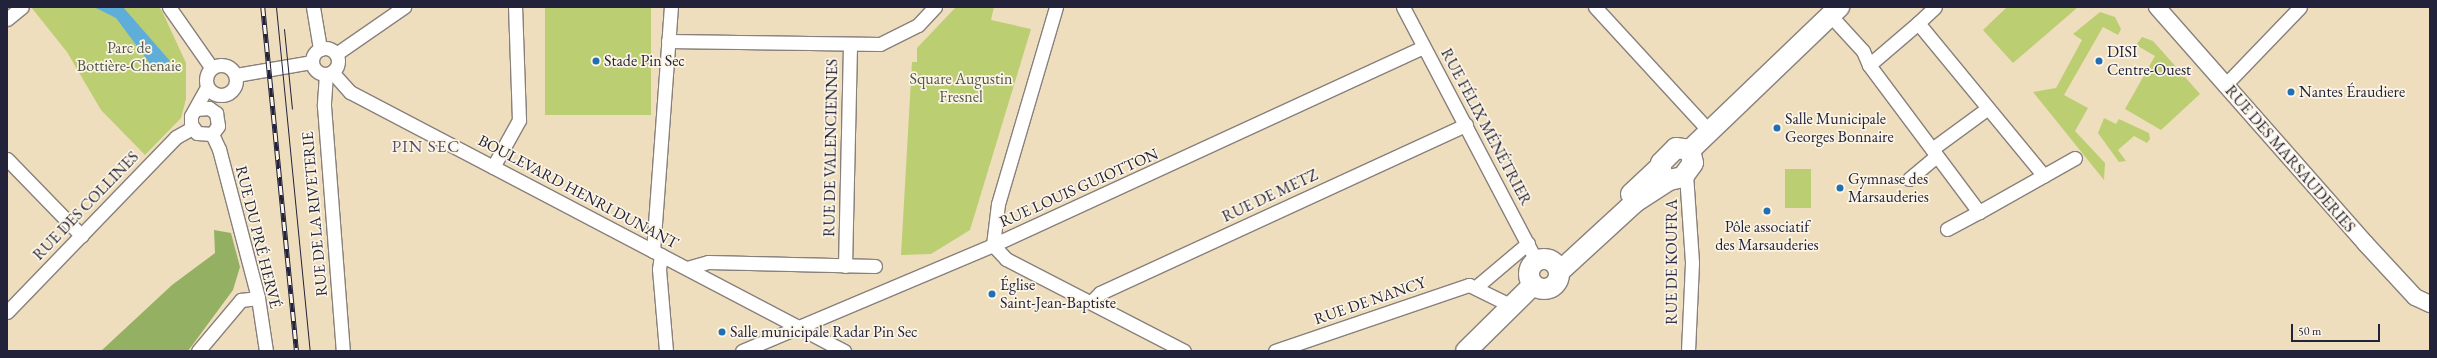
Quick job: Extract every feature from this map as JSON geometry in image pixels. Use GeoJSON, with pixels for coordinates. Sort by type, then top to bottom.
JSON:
{"type":"FeatureCollection","features":[{"type":"Feature","properties":{"kind":"main road"},"geometry":{"type":"LineString","coordinates":[[1671,174],[1671,151],[1690,150],[1708,130],[1834,11]]}},
{"type":"Feature","properties":{"kind":"main road"},"geometry":{"type":"LineString","coordinates":[[1466,351],[1531,287],[1549,287],[1550,265],[1671,174],[1693,163],[1690,150]]}},
{"type":"Feature","properties":{"kind":"street"},"geometry":{"type":"LineString","coordinates":[[7,19],[22,7]]}},
{"type":"Feature","properties":{"kind":"street"},"geometry":{"type":"LineString","coordinates":[[169,7],[211,67]]}},
{"type":"Feature","properties":{"kind":"street"},"geometry":{"type":"LineString","coordinates":[[236,75],[312,62],[320,49],[313,7]]}},
{"type":"Feature","properties":{"kind":"street"},"geometry":{"type":"LineString","coordinates":[[336,54],[404,7]]}},
{"type":"Feature","properties":{"kind":"street"},"geometry":{"type":"LineString","coordinates":[[493,167],[519,120],[516,7]]}},
{"type":"Feature","properties":{"kind":"street"},"geometry":{"type":"LineString","coordinates":[[666,351],[657,253],[671,7]]}},
{"type":"Feature","properties":{"kind":"street"},"geometry":{"type":"LineString","coordinates":[[850,45],[880,44],[894,39],[918,25],[935,7]]}},
{"type":"Feature","properties":{"kind":"street"},"geometry":{"type":"LineString","coordinates":[[1056,7],[998,204],[993,245],[1006,259],[1184,351]]}},
{"type":"Feature","properties":{"kind":"street","name":"RUE FÉLIX MÉNÉTRIER"},"geometry":{"type":"LineString","coordinates":[[1403,7],[1528,243],[1550,265]]}},
{"type":"Feature","properties":{"kind":"street"},"geometry":{"type":"LineString","coordinates":[[1595,7],[1708,130]]}},
{"type":"Feature","properties":{"kind":"street"},"geometry":{"type":"LineString","coordinates":[[1869,65],[1935,7]]}},
{"type":"Feature","properties":{"kind":"street","name":"RUE DES MARSAUDERIES"},"geometry":{"type":"LineString","coordinates":[[2157,7],[2405,287],[2415,297],[2430,304]]}},
{"type":"Feature","properties":{"kind":"street"},"geometry":{"type":"LineString","coordinates":[[2225,85],[2300,7]]}},
{"type":"Feature","properties":{"kind":"street"},"geometry":{"type":"LineString","coordinates":[[1834,11],[1863,51],[1869,65],[1979,212]]}},
{"type":"Feature","properties":{"kind":"street"},"geometry":{"type":"LineString","coordinates":[[1918,23],[2044,176]]}},
{"type":"Feature","properties":{"kind":"street","name":"RUE DE VALENCIENNES"},"geometry":{"type":"LineString","coordinates":[[668,41],[850,45],[845,266]]}},
{"type":"Feature","properties":{"kind":"street","name":"RUE LOUIS GUIOTTON"},"geometry":{"type":"LineString","coordinates":[[742,351],[993,245],[1424,47]]}},
{"type":"Feature","properties":{"kind":"street"},"geometry":{"type":"LineString","coordinates":[[320,49],[336,54]]}},
{"type":"Feature","properties":{"kind":"street"},"geometry":{"type":"LineString","coordinates":[[312,62],[316,71],[329,73],[337,65],[336,54]]}},
{"type":"Feature","properties":{"kind":"street"},"geometry":{"type":"LineString","coordinates":[[211,67],[226,65],[236,75]]}},
{"type":"Feature","properties":{"kind":"street"},"geometry":{"type":"LineString","coordinates":[[211,67],[205,78],[207,87],[214,93],[226,94]]}},
{"type":"Feature","properties":{"kind":"street","name":"BOULEVARD HENRI DUNANT"},"geometry":{"type":"LineString","coordinates":[[329,73],[350,92],[844,351]]}},
{"type":"Feature","properties":{"kind":"street","name":"RUE DE LA RIVETERIE"},"geometry":{"type":"LineString","coordinates":[[329,73],[324,106],[343,351]]}},
{"type":"Feature","properties":{"kind":"street"},"geometry":{"type":"LineString","coordinates":[[207,87],[190,120],[192,128],[200,135],[212,134],[218,126],[218,116],[226,94],[234,88],[236,75]]}},
{"type":"Feature","properties":{"kind":"street"},"geometry":{"type":"LineString","coordinates":[[196,110],[209,108],[218,116]]}},
{"type":"Feature","properties":{"kind":"street"},"geometry":{"type":"LineString","coordinates":[[1909,179],[1934,152],[1988,108]]}},
{"type":"Feature","properties":{"kind":"street","name":"RUE DE METZ"},"geometry":{"type":"LineString","coordinates":[[1091,302],[1100,293],[1466,125]]}},
{"type":"Feature","properties":{"kind":"street","name":"RUE DES COLLINES"},"geometry":{"type":"LineString","coordinates":[[7,312],[176,137],[192,128]]}},
{"type":"Feature","properties":{"kind":"street","name":"RUE DU PRÉ HERVÉ"},"geometry":{"type":"LineString","coordinates":[[212,134],[219,149],[258,298],[266,351]]}},
{"type":"Feature","properties":{"kind":"street"},"geometry":{"type":"LineString","coordinates":[[1947,229],[2075,158]]}},
{"type":"Feature","properties":{"kind":"street"},"geometry":{"type":"LineString","coordinates":[[7,159],[82,236]]}},
{"type":"Feature","properties":{"kind":"street","name":"RUE DE KOUFRA"},"geometry":{"type":"LineString","coordinates":[[1671,174],[1692,263],[1688,351]]}},
{"type":"Feature","properties":{"kind":"street"},"geometry":{"type":"LineString","coordinates":[[1512,306],[1493,300],[1476,287],[1528,243]]}},
{"type":"Feature","properties":{"kind":"street","name":"BOULEVARD HENRI DUNANT"},"geometry":{"type":"LineString","coordinates":[[687,268],[708,262],[875,266]]}},
{"type":"Feature","properties":{"kind":"street","name":"RUE DE NANCY"},"geometry":{"type":"LineString","coordinates":[[1276,351],[1469,285],[1476,287]]}},
{"type":"Feature","properties":{"kind":"street"},"geometry":{"type":"LineString","coordinates":[[198,351],[236,305],[258,298]]}},
{"type":"Feature","properties":{"kind":"green space","name":"Parc de Bottière-Chenaie"},"geometry":{"type":"Polygon","coordinates":[[[31,7],[159,7],[186,63],[186,99],[181,118],[145,155],[101,110],[67,52],[31,7]]]}},
{"type":"Feature","properties":{"kind":"green space","name":"Stade Pin Sec"},"geometry":{"type":"Polygon","coordinates":[[[545,7],[651,7],[651,115],[545,115],[545,7]]]}},
{"type":"Feature","properties":{"kind":"green space","name":"Square Augustin Fresnel"},"geometry":{"type":"Polygon","coordinates":[[[956,7],[994,7],[991,20],[1031,29],[970,230],[931,254],[901,255],[912,62],[917,62],[917,48],[956,7]]]}},
{"type":"Feature","properties":{"kind":"green space"},"geometry":{"type":"Polygon","coordinates":[[[2007,7],[2078,7],[2013,63],[1983,30],[2007,7]]]}},
{"type":"Feature","properties":{"kind":"green space"},"geometry":{"type":"Polygon","coordinates":[[[2100,12],[2115,17],[2121,29],[2118,35],[2103,27],[2064,95],[2088,108],[2075,131],[2105,163],[2104,180],[2033,92],[2056,88],[2082,40],[2073,34],[2100,12]]]}},
{"type":"Feature","properties":{"kind":"green space"},"geometry":{"type":"Polygon","coordinates":[[[2142,37],[2153,41],[2200,94],[2161,130],[2125,109],[2155,56],[2136,45],[2142,37]]]}},
{"type":"Feature","properties":{"kind":"green space"},"geometry":{"type":"Polygon","coordinates":[[[2104,118],[2116,124],[2119,119],[2149,133],[2150,139],[2147,143],[2134,136],[2118,150],[2126,161],[2119,162],[2098,133],[2104,118]]]}},
{"type":"Feature","properties":{"kind":"green space"},"geometry":{"type":"Polygon","coordinates":[[[1785,169],[1811,169],[1811,208],[1785,208],[1785,169]]]}},
{"type":"Feature","properties":{"kind":"green space"},"geometry":{"type":"Polygon","coordinates":[[[214,230],[231,233],[240,267],[233,290],[188,351],[101,351],[172,285],[215,253],[214,230]]]}},
{"type":"Feature","properties":{"kind":"water"},"geometry":{"type":"Polygon","coordinates":[[[94,7],[123,7],[170,61],[157,73],[116,18],[94,7]]]}},
{"type":"Feature","properties":{"kind":"tram line"},"geometry":{"type":"LineString","coordinates":[[276,7],[310,351]]}},
{"type":"Feature","properties":{"kind":"tram line"},"geometry":{"type":"LineString","coordinates":[[284,29],[292,109]]}},
{"type":"Feature","properties":{"kind":"railway"},"geometry":{"type":"LineString","coordinates":[[263,7],[297,351]]}},
{"type":"Feature","properties":{"kind":"place","name":"Stade Pin Sec"},"geometry":{"type":"Point","coordinates":[596,61]}},
{"type":"Feature","properties":{"kind":"place","name":"DISI Centre-Ouest"},"geometry":{"type":"Point","coordinates":[2099,61]}},
{"type":"Feature","properties":{"kind":"place","name":"Nantes Éraudiere"},"geometry":{"type":"Point","coordinates":[2291,92]}},
{"type":"Feature","properties":{"kind":"place","name":"Salle Municipale Georges Bonnaire"},"geometry":{"type":"Point","coordinates":[1777,128]}},
{"type":"Feature","properties":{"kind":"place","name":"Gymnase des Marsauderies"},"geometry":{"type":"Point","coordinates":[1840,188]}},
{"type":"Feature","properties":{"kind":"place","name":"Pôle associatif des Marsauderies"},"geometry":{"type":"Point","coordinates":[1767,211]}},
{"type":"Feature","properties":{"kind":"place","name":"Église Saint-Jean-Baptiste"},"geometry":{"type":"Point","coordinates":[992,294]}},
{"type":"Feature","properties":{"kind":"place","name":"Salle municipale Radar Pin Sec"},"geometry":{"type":"Point","coordinates":[722,332]}},
{"type":"Feature","properties":{"kind":"district","name":"PIN SEC"},"geometry":{"type":"Point","coordinates":[426,147]}}]}
